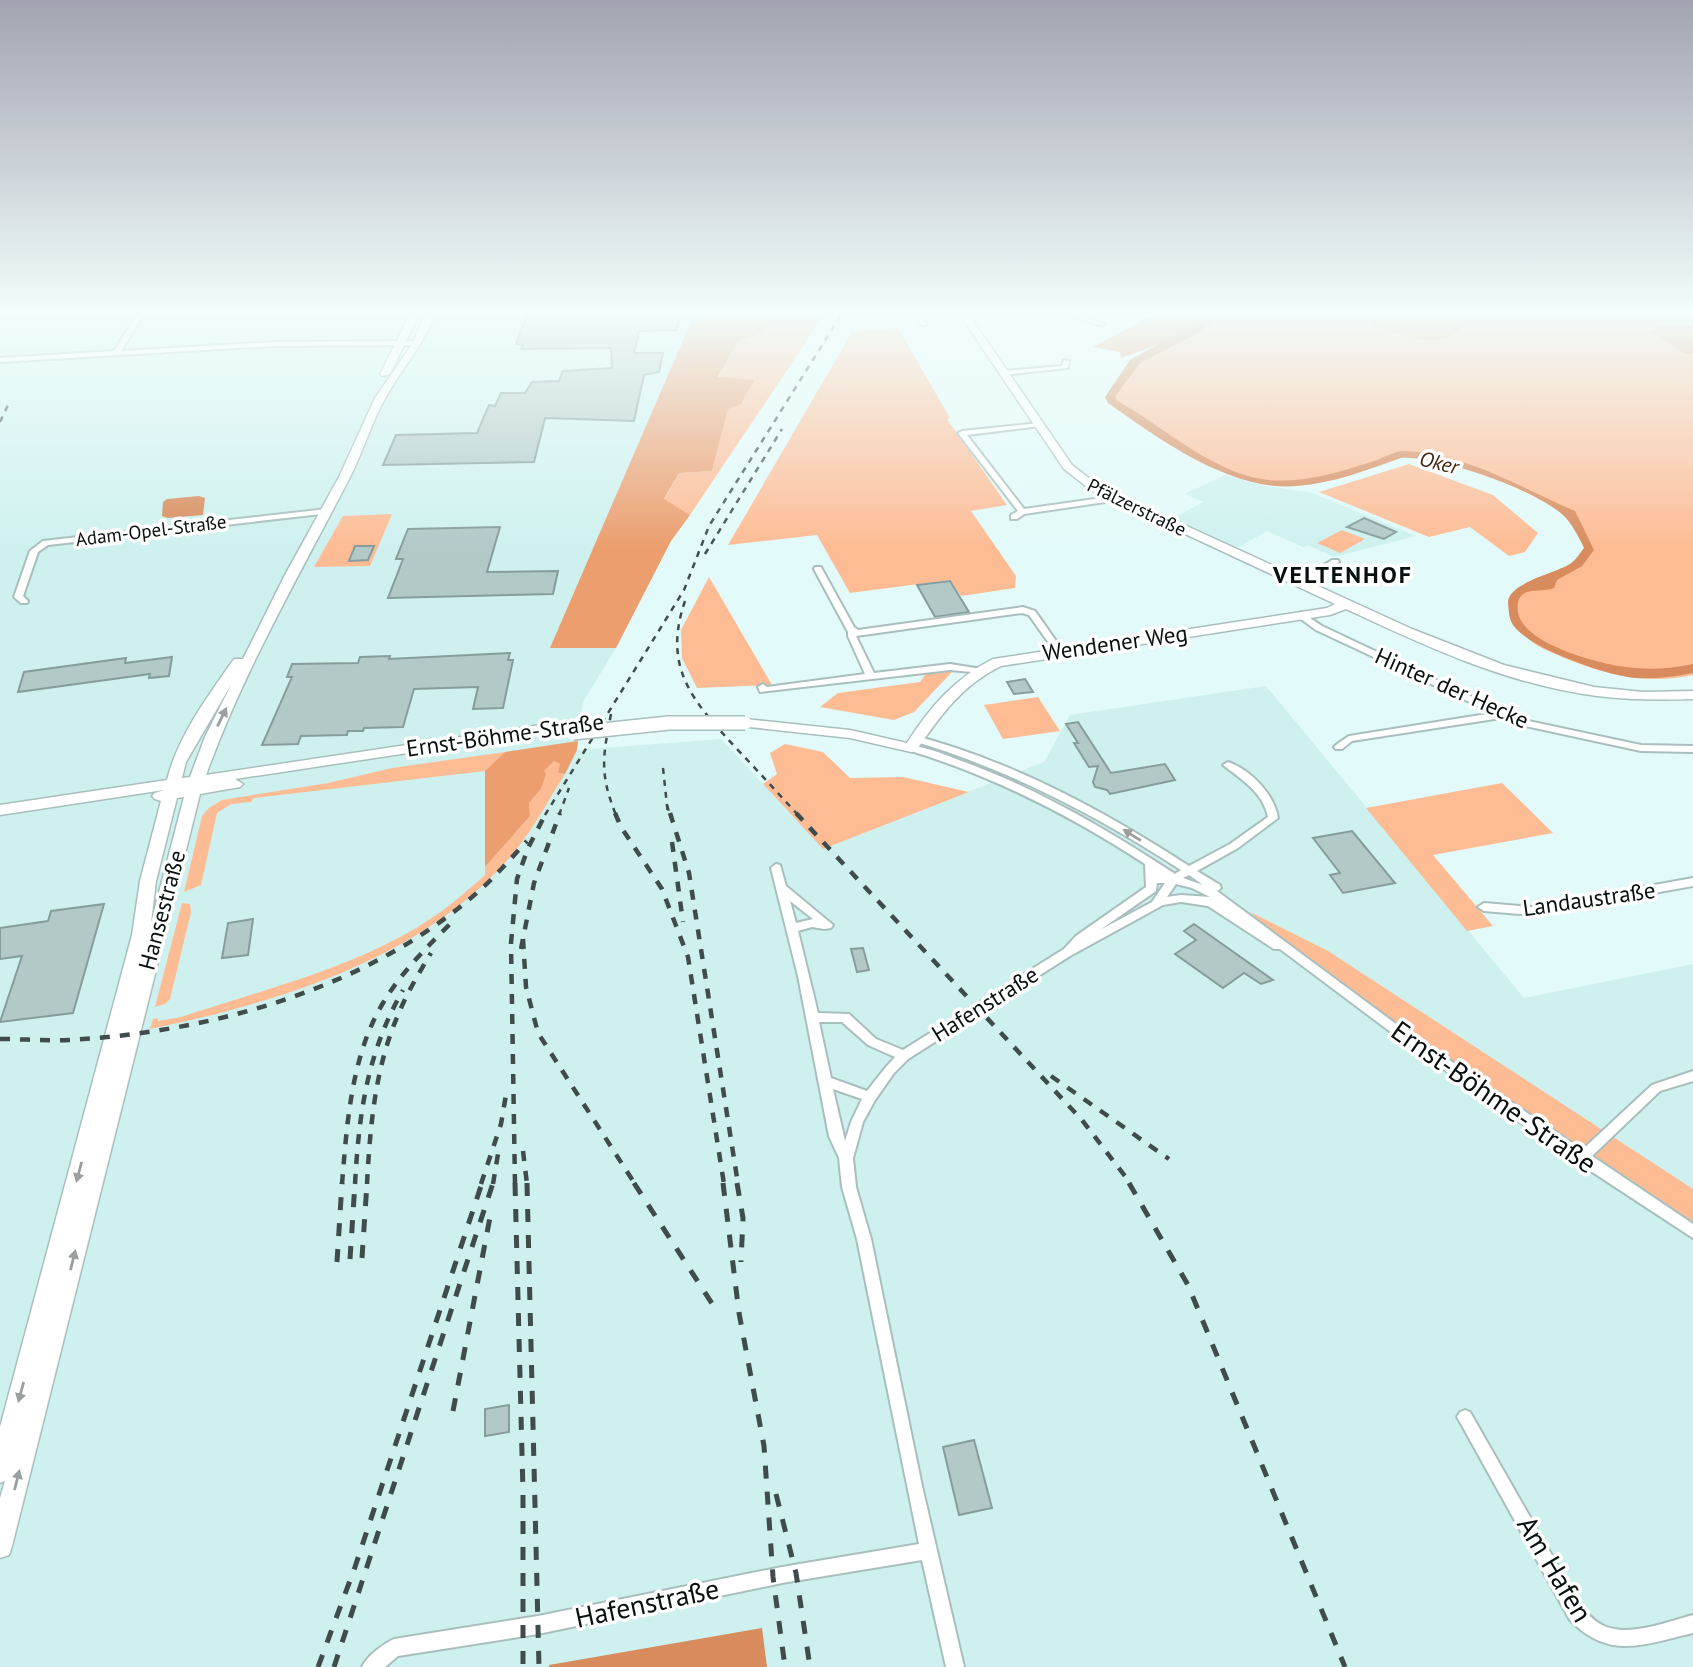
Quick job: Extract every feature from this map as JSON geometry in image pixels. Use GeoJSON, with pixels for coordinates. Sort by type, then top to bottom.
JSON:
{"type":"FeatureCollection","features":[{"type":"Feature","properties":{"kind":"main road","name":"Hansestraße"},"geometry":{"type":"LineString","coordinates":[[0,1546],[169,878],[195,786],[212,737],[378,393]]}},
{"type":"Feature","properties":{"kind":"main road","name":"Hansestraße"},"geometry":{"type":"LineString","coordinates":[[0,1471],[141,935],[148,881],[179,762],[214,698],[236,668],[383,393]]}},
{"type":"Feature","properties":{"kind":"main road","name":"Pfälzerstraße"},"geometry":{"type":"LineString","coordinates":[[1017,393],[1073,473],[1116,498],[1346,604],[1458,654],[1549,683],[1624,696],[1691,697]]}},
{"type":"Feature","properties":{"kind":"main road","name":"Wendener Weg"},"geometry":{"type":"LineString","coordinates":[[914,744],[955,689],[979,671],[1006,659],[1330,611],[1346,604]]}},
{"type":"Feature","properties":{"kind":"main road","name":"Ernst-Böhme-Straße"},"geometry":{"type":"LineString","coordinates":[[0,810],[389,760],[574,729],[742,719],[914,744]]}},
{"type":"Feature","properties":{"kind":"street"},"geometry":{"type":"LineString","coordinates":[[1040,425],[962,433],[1018,515],[1116,498]]}},
{"type":"Feature","properties":{"kind":"street","name":"Adam-Opel-Straße"},"geometry":{"type":"LineString","coordinates":[[24,601],[18,597],[34,551],[46,543],[321,511]]}},
{"type":"Feature","properties":{"kind":"street"},"geometry":{"type":"LineString","coordinates":[[1300,583],[1335,562]]}},
{"type":"Feature","properties":{"kind":"street"},"geometry":{"type":"LineString","coordinates":[[818,569],[853,631],[852,636],[871,676]]}},
{"type":"Feature","properties":{"kind":"street"},"geometry":{"type":"LineString","coordinates":[[853,631],[860,633],[1023,610],[1032,613],[1059,651]]}},
{"type":"Feature","properties":{"kind":"street","name":"Hinter der Hecke"},"geometry":{"type":"LineString","coordinates":[[1301,615],[1319,628],[1516,721],[1641,748],[1693,748]]}},
{"type":"Feature","properties":{"kind":"street"},"geometry":{"type":"LineString","coordinates":[[762,687],[763,690],[950,667],[979,671]]}},
{"type":"Feature","properties":{"kind":"street"},"geometry":{"type":"LineString","coordinates":[[1339,747],[1349,739],[1501,715]]}},
{"type":"Feature","properties":{"kind":"street","name":"Ernst-Böhme-Straße"},"geometry":{"type":"LineString","coordinates":[[914,744],[1021,786],[1085,820],[1263,939],[1299,957]]}},
{"type":"Feature","properties":{"kind":"street","name":"Ernst-Böhme-Straße"},"geometry":{"type":"LineString","coordinates":[[914,744],[968,755],[1071,799],[1190,871],[1250,912],[1299,957]]}},
{"type":"Feature","properties":{"kind":"street"},"geometry":{"type":"LineString","coordinates":[[1190,871],[1254,833],[1273,818],[1272,808],[1241,769],[1228,765]]}},
{"type":"Feature","properties":{"kind":"street"},"geometry":{"type":"LineString","coordinates":[[1150,862],[1152,880]]}},
{"type":"Feature","properties":{"kind":"street","name":"Hafenstraße"},"geometry":{"type":"LineString","coordinates":[[776,868],[814,1018],[836,1136],[846,1158],[849,1187],[864,1239],[956,1667]]}},
{"type":"Feature","properties":{"kind":"street","name":"Ernst-Böhme-Straße"},"geometry":{"type":"LineString","coordinates":[[1152,880],[1175,878],[1190,871]]}},
{"type":"Feature","properties":{"kind":"street","name":"Ernst-Böhme-Straße"},"geometry":{"type":"LineString","coordinates":[[1175,878],[1209,891],[1402,1034],[1693,1232]]}},
{"type":"Feature","properties":{"kind":"street","name":"Hafenstraße"},"geometry":{"type":"LineString","coordinates":[[1156,904],[1175,878]]}},
{"type":"Feature","properties":{"kind":"street","name":"Hafenstraße"},"geometry":{"type":"LineString","coordinates":[[1066,953],[1080,939],[1149,890],[1152,880]]}},
{"type":"Feature","properties":{"kind":"street","name":"Landaustraße"},"geometry":{"type":"LineString","coordinates":[[1484,907],[1531,911],[1693,882]]}},
{"type":"Feature","properties":{"kind":"street"},"geometry":{"type":"LineString","coordinates":[[782,889],[827,925],[812,923],[793,928]]}},
{"type":"Feature","properties":{"kind":"street","name":"Hafenstraße"},"geometry":{"type":"LineString","coordinates":[[846,1158],[857,1122],[870,1097],[904,1056],[1066,953],[1089,944],[1156,904],[1175,898],[1210,903]]}},
{"type":"Feature","properties":{"kind":"street"},"geometry":{"type":"LineString","coordinates":[[814,1018],[845,1017],[872,1042],[904,1056]]}},
{"type":"Feature","properties":{"kind":"street"},"geometry":{"type":"LineString","coordinates":[[1582,1158],[1656,1088],[1693,1076]]}},
{"type":"Feature","properties":{"kind":"street"},"geometry":{"type":"LineString","coordinates":[[824,1081],[870,1097]]}},
{"type":"Feature","properties":{"kind":"street","name":"Am Hafen"},"geometry":{"type":"LineString","coordinates":[[1465,1417],[1576,1614],[1586,1626],[1598,1634],[1614,1639],[1693,1624]]}},
{"type":"Feature","properties":{"kind":"street","name":"Hafenstraße"},"geometry":{"type":"LineString","coordinates":[[370,1667],[394,1648],[538,1625],[782,1575],[929,1551]]}},
{"type":"Feature","properties":{"kind":"shaded area"},"geometry":{"type":"Polygon","coordinates":[[[0,393],[661,393],[551,648],[616,648],[583,702],[577,750],[721,739],[823,849],[1044,762],[1070,715],[1266,686],[1524,998],[1693,964],[1693,1667],[0,1667],[0,393]]]}},
{"type":"Feature","properties":{"kind":"shaded area"},"geometry":{"type":"Polygon","coordinates":[[[660,393],[747,393],[741,404],[728,409],[712,471],[679,473],[664,499],[690,515],[671,541],[616,648],[550,648],[660,393]]]}},
{"type":"Feature","properties":{"kind":"shaded area"},"geometry":{"type":"Polygon","coordinates":[[[742,393],[772,393],[690,515],[664,500],[679,473],[712,471],[728,408],[742,393]]]}},
{"type":"Feature","properties":{"kind":"shaded area"},"geometry":{"type":"Polygon","coordinates":[[[817,393],[935,393],[950,418],[947,419],[1007,505],[971,511],[1016,576],[1015,588],[961,596],[950,580],[850,593],[817,535],[728,545],[817,393]]]}},
{"type":"Feature","properties":{"kind":"shaded area"},"geometry":{"type":"Polygon","coordinates":[[[1108,393],[1118,393],[1116,400],[1204,456],[1242,474],[1261,479],[1317,477],[1397,452],[1428,453],[1492,473],[1575,511],[1594,550],[1582,566],[1557,580],[1554,588],[1521,596],[1518,613],[1524,625],[1550,644],[1587,658],[1642,669],[1693,664],[1693,673],[1635,678],[1606,672],[1547,649],[1518,631],[1510,617],[1508,601],[1511,594],[1525,583],[1570,564],[1584,548],[1564,516],[1551,506],[1510,485],[1438,462],[1401,458],[1350,475],[1311,484],[1272,486],[1247,481],[1222,472],[1173,447],[1108,403],[1105,397],[1108,393]]]}},
{"type":"Feature","properties":{"kind":"shaded area"},"geometry":{"type":"Polygon","coordinates":[[[1115,393],[1693,393],[1693,675],[1659,679],[1610,673],[1562,657],[1529,639],[1509,600],[1573,564],[1586,548],[1567,516],[1537,497],[1463,468],[1419,457],[1395,457],[1342,478],[1325,481],[1289,482],[1244,477],[1185,450],[1113,401],[1115,393]]]}},
{"type":"Feature","properties":{"kind":"shaded area"},"geometry":{"type":"Polygon","coordinates":[[[1409,464],[1493,495],[1538,533],[1525,552],[1509,556],[1470,527],[1429,537],[1319,492],[1409,464]]]}},
{"type":"Feature","properties":{"kind":"shaded area"},"geometry":{"type":"Polygon","coordinates":[[[1225,475],[1264,486],[1310,492],[1416,536],[1334,557],[1267,531],[1237,548],[1172,519],[1203,502],[1185,494],[1225,475]]]}},
{"type":"Feature","properties":{"kind":"shaded area"},"geometry":{"type":"Polygon","coordinates":[[[199,496],[205,498],[203,515],[168,518],[162,516],[163,502],[167,499],[199,496]]]}},
{"type":"Feature","properties":{"kind":"shaded area"},"geometry":{"type":"Polygon","coordinates":[[[392,514],[370,566],[314,567],[343,516],[392,514]]]}},
{"type":"Feature","properties":{"kind":"shaded area"},"geometry":{"type":"Polygon","coordinates":[[[1342,530],[1365,539],[1340,553],[1317,543],[1342,530]]]}},
{"type":"Feature","properties":{"kind":"shaded area"},"geometry":{"type":"Polygon","coordinates":[[[709,577],[772,685],[697,688],[682,658],[681,630],[709,577]]]}},
{"type":"Feature","properties":{"kind":"shaded area"},"geometry":{"type":"Polygon","coordinates":[[[954,670],[914,712],[894,720],[820,707],[838,693],[920,682],[927,672],[954,670]]]}},
{"type":"Feature","properties":{"kind":"shaded area"},"geometry":{"type":"Polygon","coordinates":[[[1038,697],[1060,731],[1003,739],[984,705],[1038,697]]]}},
{"type":"Feature","properties":{"kind":"shaded area"},"geometry":{"type":"Polygon","coordinates":[[[578,741],[577,750],[565,774],[558,773],[560,764],[554,761],[544,771],[546,774],[541,789],[529,803],[530,816],[485,867],[485,771],[505,752],[578,741]]]}},
{"type":"Feature","properties":{"kind":"shaded area"},"geometry":{"type":"Polygon","coordinates":[[[785,744],[823,752],[850,778],[903,777],[969,792],[823,849],[763,784],[777,774],[770,753],[785,744]]]}},
{"type":"Feature","properties":{"kind":"shaded area"},"geometry":{"type":"Polygon","coordinates":[[[505,752],[485,771],[254,798],[251,802],[231,804],[217,813],[201,885],[184,892],[202,816],[222,800],[328,783],[392,768],[505,752]]]}},
{"type":"Feature","properties":{"kind":"shaded area"},"geometry":{"type":"Polygon","coordinates":[[[553,761],[561,764],[558,773],[565,774],[523,841],[481,887],[440,919],[396,947],[349,970],[300,989],[250,1005],[150,1029],[153,1019],[158,1018],[158,1021],[181,1017],[280,986],[347,961],[380,947],[439,913],[485,875],[485,867],[530,816],[529,803],[541,789],[544,771],[553,761]]]}},
{"type":"Feature","properties":{"kind":"shaded area"},"geometry":{"type":"Polygon","coordinates":[[[1502,783],[1553,833],[1433,855],[1493,926],[1467,931],[1366,808],[1502,783]]]}},
{"type":"Feature","properties":{"kind":"shaded area"},"geometry":{"type":"Polygon","coordinates":[[[182,903],[190,904],[191,912],[170,999],[155,1007],[182,903]]]}},
{"type":"Feature","properties":{"kind":"shaded area"},"geometry":{"type":"Polygon","coordinates":[[[1250,912],[1328,951],[1693,1189],[1693,1231],[1299,957],[1250,912]]]}},
{"type":"Feature","properties":{"kind":"shaded area"},"geometry":{"type":"Polygon","coordinates":[[[762,1628],[767,1667],[549,1667],[549,1665],[762,1628]]]}},
{"type":"Feature","properties":{"kind":"building"},"geometry":{"type":"Polygon","coordinates":[[[501,393],[640,393],[634,421],[545,418],[534,462],[383,465],[396,435],[477,433],[489,405],[495,406],[501,393]]]}},
{"type":"Feature","properties":{"kind":"building"},"geometry":{"type":"Polygon","coordinates":[[[1364,518],[1396,532],[1384,539],[1347,527],[1364,518]]]}},
{"type":"Feature","properties":{"kind":"building"},"geometry":{"type":"Polygon","coordinates":[[[500,527],[487,572],[558,571],[553,594],[388,598],[403,559],[396,559],[408,529],[500,527]]]}},
{"type":"Feature","properties":{"kind":"building"},"geometry":{"type":"Polygon","coordinates":[[[355,546],[374,546],[368,560],[349,561],[355,546]]]}},
{"type":"Feature","properties":{"kind":"building"},"geometry":{"type":"Polygon","coordinates":[[[950,581],[969,612],[935,617],[917,585],[950,581]]]}},
{"type":"Feature","properties":{"kind":"building"},"geometry":{"type":"Polygon","coordinates":[[[510,653],[508,660],[513,660],[503,708],[473,709],[478,687],[414,689],[403,727],[364,728],[363,731],[348,731],[347,735],[301,736],[298,744],[262,745],[292,677],[287,677],[292,664],[358,663],[360,657],[390,656],[389,659],[510,653]]]}},
{"type":"Feature","properties":{"kind":"building"},"geometry":{"type":"Polygon","coordinates":[[[172,657],[169,676],[149,678],[150,674],[18,692],[24,672],[126,658],[125,663],[172,657]]]}},
{"type":"Feature","properties":{"kind":"building"},"geometry":{"type":"Polygon","coordinates":[[[1025,679],[1033,692],[1014,694],[1007,682],[1025,679]]]}},
{"type":"Feature","properties":{"kind":"building"},"geometry":{"type":"Polygon","coordinates":[[[1078,722],[1111,773],[1165,764],[1175,780],[1110,794],[1107,790],[1095,787],[1093,782],[1098,766],[1089,767],[1066,724],[1078,722]]]}},
{"type":"Feature","properties":{"kind":"building"},"geometry":{"type":"Polygon","coordinates":[[[1352,831],[1395,883],[1343,893],[1330,875],[1340,873],[1313,838],[1352,831]]]}},
{"type":"Feature","properties":{"kind":"building"},"geometry":{"type":"Polygon","coordinates":[[[104,904],[73,1013],[0,1022],[22,956],[0,959],[0,928],[48,921],[51,911],[104,904]]]}},
{"type":"Feature","properties":{"kind":"building"},"geometry":{"type":"Polygon","coordinates":[[[253,919],[248,955],[222,958],[228,923],[253,919]]]}},
{"type":"Feature","properties":{"kind":"building"},"geometry":{"type":"Polygon","coordinates":[[[1194,924],[1273,980],[1261,984],[1244,973],[1223,988],[1175,954],[1196,940],[1184,931],[1194,924]]]}},
{"type":"Feature","properties":{"kind":"building"},"geometry":{"type":"Polygon","coordinates":[[[863,948],[869,970],[857,972],[851,949],[863,948]]]}},
{"type":"Feature","properties":{"kind":"building"},"geometry":{"type":"Polygon","coordinates":[[[509,1405],[509,1432],[485,1436],[485,1409],[509,1405]]]}},
{"type":"Feature","properties":{"kind":"building"},"geometry":{"type":"Polygon","coordinates":[[[974,1440],[992,1508],[959,1515],[943,1447],[974,1440]]]}},
{"type":"Feature","properties":{"kind":"railway"},"geometry":{"type":"LineString","coordinates":[[545,815],[684,590],[709,526],[792,393]]}},
{"type":"Feature","properties":{"kind":"railway"},"geometry":{"type":"LineString","coordinates":[[0,422],[9,403]]}},
{"type":"Feature","properties":{"kind":"railway"},"geometry":{"type":"LineString","coordinates":[[705,554],[782,429]]}},
{"type":"Feature","properties":{"kind":"railway"},"geometry":{"type":"LineString","coordinates":[[685,601],[677,646],[686,682],[707,715],[798,815]]}},
{"type":"Feature","properties":{"kind":"railway"},"geometry":{"type":"LineString","coordinates":[[611,714],[604,764],[607,787],[616,815]]}},
{"type":"Feature","properties":{"kind":"railway"},"geometry":{"type":"LineString","coordinates":[[663,768],[668,815]]}},
{"type":"Feature","properties":{"kind":"railway"},"geometry":{"type":"LineString","coordinates":[[559,815],[569,788]]}},
{"type":"Feature","properties":{"kind":"railway"},"geometry":{"type":"LineString","coordinates":[[667,805],[670,815]]}},
{"type":"Feature","properties":{"kind":"railway"},"geometry":{"type":"LineString","coordinates":[[515,1184],[511,943],[517,879],[528,848],[546,813]]}},
{"type":"Feature","properties":{"kind":"railway"},"geometry":{"type":"LineString","coordinates":[[521,949],[534,883],[560,813]]}},
{"type":"Feature","properties":{"kind":"railway"},"geometry":{"type":"LineString","coordinates":[[615,813],[621,827],[662,889],[688,957],[724,1184]]}},
{"type":"Feature","properties":{"kind":"railway"},"geometry":{"type":"LineString","coordinates":[[670,813],[689,873],[738,1184]]}},
{"type":"Feature","properties":{"kind":"railway"},"geometry":{"type":"LineString","coordinates":[[796,813],[1082,1120],[1131,1184]]}},
{"type":"Feature","properties":{"kind":"railway"},"geometry":{"type":"LineString","coordinates":[[0,1039],[69,1040],[123,1035],[233,1015],[287,999],[339,979],[389,954],[436,925],[479,891],[527,841]]}},
{"type":"Feature","properties":{"kind":"railway"},"geometry":{"type":"LineString","coordinates":[[672,842],[683,922]]}},
{"type":"Feature","properties":{"kind":"railway"},"geometry":{"type":"LineString","coordinates":[[342,1184],[352,1091],[372,1024],[399,980],[456,918]]}},
{"type":"Feature","properties":{"kind":"railway"},"geometry":{"type":"LineString","coordinates":[[523,939],[526,987],[538,1033],[635,1184]]}},
{"type":"Feature","properties":{"kind":"railway"},"geometry":{"type":"LineString","coordinates":[[367,1184],[372,1119],[384,1056],[402,1007],[431,953]]}},
{"type":"Feature","properties":{"kind":"railway"},"geometry":{"type":"LineString","coordinates":[[355,1184],[359,1133],[367,1084],[381,1037],[403,990]]}},
{"type":"Feature","properties":{"kind":"railway"},"geometry":{"type":"LineString","coordinates":[[1051,1076],[1169,1159]]}},
{"type":"Feature","properties":{"kind":"railway"},"geometry":{"type":"LineString","coordinates":[[481,1184],[501,1124],[507,1089]]}},
{"type":"Feature","properties":{"kind":"railway"},"geometry":{"type":"LineString","coordinates":[[523,1151],[527,1184]]}},
{"type":"Feature","properties":{"kind":"railway"},"geometry":{"type":"LineString","coordinates":[[493,1184],[498,1154]]}},
{"type":"Feature","properties":{"kind":"railway"},"geometry":{"type":"LineString","coordinates":[[337,1262],[342,1183]]}},
{"type":"Feature","properties":{"kind":"railway"},"geometry":{"type":"LineString","coordinates":[[350,1259],[355,1183]]}},
{"type":"Feature","properties":{"kind":"railway"},"geometry":{"type":"LineString","coordinates":[[362,1258],[367,1183]]}},
{"type":"Feature","properties":{"kind":"railway"},"geometry":{"type":"LineString","coordinates":[[318,1667],[355,1567],[482,1183]]}},
{"type":"Feature","properties":{"kind":"railway"},"geometry":{"type":"LineString","coordinates":[[334,1667],[493,1183]]}},
{"type":"Feature","properties":{"kind":"railway"},"geometry":{"type":"LineString","coordinates":[[515,1183],[523,1492],[523,1667]]}},
{"type":"Feature","properties":{"kind":"railway"},"geometry":{"type":"LineString","coordinates":[[527,1183],[539,1667]]}},
{"type":"Feature","properties":{"kind":"railway"},"geometry":{"type":"LineString","coordinates":[[634,1183],[713,1305]]}},
{"type":"Feature","properties":{"kind":"railway"},"geometry":{"type":"LineString","coordinates":[[723,1183],[739,1313],[764,1446],[773,1577],[785,1667]]}},
{"type":"Feature","properties":{"kind":"railway"},"geometry":{"type":"LineString","coordinates":[[737,1183],[743,1218],[741,1262]]}},
{"type":"Feature","properties":{"kind":"railway"},"geometry":{"type":"LineString","coordinates":[[1129,1183],[1188,1285],[1345,1667]]}},
{"type":"Feature","properties":{"kind":"railway"},"geometry":{"type":"LineString","coordinates":[[453,1411],[491,1212]]}},
{"type":"Feature","properties":{"kind":"railway"},"geometry":{"type":"LineString","coordinates":[[776,1494],[796,1573],[810,1667]]}},
{"type":"Feature","properties":{"kind":"district","name":"VELTENHOF"},"geometry":{"type":"Point","coordinates":[1343,575]}},
{"type":"Feature","properties":{"kind":"water label","name":"Oker"},"geometry":{"type":"Point","coordinates":[1439,463]}}]}
